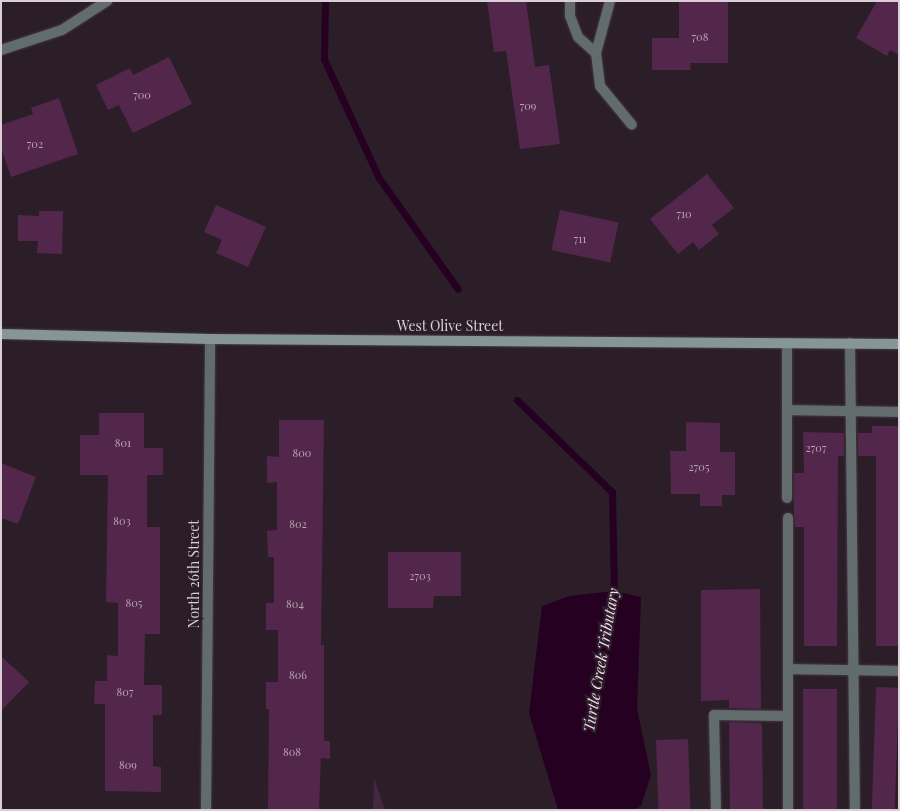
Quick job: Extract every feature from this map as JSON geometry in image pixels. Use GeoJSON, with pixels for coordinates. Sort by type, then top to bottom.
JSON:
{"type":"FeatureCollection","features":[{"type":"Feature","properties":{"kind":"main road","name":"West Olive Street"},"geometry":{"type":"LineString","coordinates":[[1,334],[210,339],[899,344]]}},
{"type":"Feature","properties":{"kind":"street"},"geometry":{"type":"LineString","coordinates":[[1,50],[62,30],[107,1]]}},
{"type":"Feature","properties":{"kind":"street"},"geometry":{"type":"LineString","coordinates":[[570,1],[570,16],[578,37],[596,53]]}},
{"type":"Feature","properties":{"kind":"street"},"geometry":{"type":"LineString","coordinates":[[610,1],[596,53],[600,86],[632,125]]}},
{"type":"Feature","properties":{"kind":"street","name":"North 26th Street"},"geometry":{"type":"LineString","coordinates":[[206,810],[210,339]]}},
{"type":"Feature","properties":{"kind":"street"},"geometry":{"type":"LineString","coordinates":[[787,343],[788,498]]}},
{"type":"Feature","properties":{"kind":"street"},"geometry":{"type":"LineString","coordinates":[[850,343],[855,810]]}},
{"type":"Feature","properties":{"kind":"street"},"geometry":{"type":"LineString","coordinates":[[787,410],[899,412]]}},
{"type":"Feature","properties":{"kind":"street"},"geometry":{"type":"LineString","coordinates":[[788,518],[788,810]]}},
{"type":"Feature","properties":{"kind":"street"},"geometry":{"type":"LineString","coordinates":[[788,669],[899,670]]}},
{"type":"Feature","properties":{"kind":"street"},"geometry":{"type":"LineString","coordinates":[[716,810],[714,715],[788,716]]}},
{"type":"Feature","properties":{"kind":"shaded area"},"geometry":{"type":"Polygon","coordinates":[[[374,778],[385,810],[373,810],[374,778]]]}},
{"type":"Feature","properties":{"kind":"water"},"geometry":{"type":"Polygon","coordinates":[[[615,591],[641,597],[637,709],[651,775],[641,806],[634,810],[558,810],[529,713],[542,606],[569,596],[615,591]]]}},
{"type":"Feature","properties":{"kind":"building"},"geometry":{"type":"Polygon","coordinates":[[[487,1],[526,1],[535,67],[549,65],[560,144],[520,149],[506,51],[494,52],[487,1]]]}},
{"type":"Feature","properties":{"kind":"building"},"geometry":{"type":"Polygon","coordinates":[[[877,1],[899,1],[899,55],[890,50],[887,56],[856,38],[877,1]]]}},
{"type":"Feature","properties":{"kind":"building"},"geometry":{"type":"Polygon","coordinates":[[[679,2],[728,2],[728,63],[690,63],[691,70],[652,70],[652,38],[679,38],[679,2]]]}},
{"type":"Feature","properties":{"kind":"building"},"geometry":{"type":"Polygon","coordinates":[[[169,57],[192,104],[133,133],[119,105],[108,110],[96,85],[130,68],[133,75],[169,57]]]}},
{"type":"Feature","properties":{"kind":"building"},"geometry":{"type":"Polygon","coordinates":[[[59,98],[78,154],[11,177],[1,148],[1,125],[33,114],[31,108],[59,98]]]}},
{"type":"Feature","properties":{"kind":"building"},"geometry":{"type":"Polygon","coordinates":[[[707,174],[734,208],[712,225],[719,234],[699,250],[693,242],[678,254],[650,219],[707,174]]]}},
{"type":"Feature","properties":{"kind":"building"},"geometry":{"type":"Polygon","coordinates":[[[216,205],[266,227],[248,267],[216,253],[222,240],[204,232],[216,205]]]}},
{"type":"Feature","properties":{"kind":"building"},"geometry":{"type":"Polygon","coordinates":[[[560,210],[619,222],[610,263],[551,250],[560,210]]]}},
{"type":"Feature","properties":{"kind":"building"},"geometry":{"type":"Polygon","coordinates":[[[39,211],[63,211],[62,254],[37,253],[38,241],[18,241],[18,215],[39,216],[39,211]]]}},
{"type":"Feature","properties":{"kind":"building"},"geometry":{"type":"Polygon","coordinates":[[[99,413],[144,413],[144,448],[163,448],[163,475],[147,475],[147,527],[160,527],[160,634],[145,634],[144,685],[162,685],[162,715],[153,715],[153,766],[161,767],[161,792],[105,791],[105,704],[94,704],[95,681],[107,681],[107,655],[118,656],[118,603],[106,602],[108,475],[80,475],[80,435],[99,435],[99,413]]]}},
{"type":"Feature","properties":{"kind":"building"},"geometry":{"type":"Polygon","coordinates":[[[279,420],[324,420],[321,645],[324,645],[324,741],[330,741],[330,759],[321,758],[319,810],[268,810],[269,709],[266,709],[266,682],[278,682],[278,630],[266,630],[266,603],[274,603],[274,557],[268,557],[267,531],[277,530],[277,482],[267,483],[267,456],[279,457],[279,420]]]}},
{"type":"Feature","properties":{"kind":"building"},"geometry":{"type":"Polygon","coordinates":[[[686,422],[720,423],[720,452],[735,452],[735,495],[722,495],[722,506],[700,506],[700,494],[671,494],[670,451],[686,451],[686,422]]]}},
{"type":"Feature","properties":{"kind":"building"},"geometry":{"type":"Polygon","coordinates":[[[872,426],[899,426],[899,646],[876,646],[876,456],[858,456],[858,433],[872,433],[872,426]]]}},
{"type":"Feature","properties":{"kind":"building"},"geometry":{"type":"Polygon","coordinates":[[[803,432],[844,433],[844,456],[838,456],[837,646],[804,646],[804,527],[795,527],[794,515],[794,473],[804,473],[803,432]]]}},
{"type":"Feature","properties":{"kind":"building"},"geometry":{"type":"Polygon","coordinates":[[[1,463],[36,477],[18,524],[1,518],[1,463]]]}},
{"type":"Feature","properties":{"kind":"building"},"geometry":{"type":"Polygon","coordinates":[[[388,552],[461,552],[461,596],[434,596],[433,608],[388,608],[388,552]]]}},
{"type":"Feature","properties":{"kind":"building"},"geometry":{"type":"Polygon","coordinates":[[[760,589],[761,709],[729,708],[729,700],[701,701],[701,590],[760,589]]]}},
{"type":"Feature","properties":{"kind":"building"},"geometry":{"type":"Polygon","coordinates":[[[1,656],[29,682],[1,711],[1,656]]]}},
{"type":"Feature","properties":{"kind":"building"},"geometry":{"type":"Polygon","coordinates":[[[876,687],[899,688],[895,810],[872,810],[876,687]]]}},
{"type":"Feature","properties":{"kind":"building"},"geometry":{"type":"Polygon","coordinates":[[[803,689],[837,689],[837,810],[803,810],[803,689]]]}},
{"type":"Feature","properties":{"kind":"building"},"geometry":{"type":"Polygon","coordinates":[[[729,722],[761,723],[763,810],[730,810],[729,722]]]}},
{"type":"Feature","properties":{"kind":"building"},"geometry":{"type":"Polygon","coordinates":[[[688,739],[690,810],[658,810],[656,740],[688,739]]]}},
{"type":"Feature","properties":{"kind":"waterway","name":"Turtle Creek Tributary"},"geometry":{"type":"LineString","coordinates":[[325,1],[324,59],[379,178],[458,289]]}},
{"type":"Feature","properties":{"kind":"waterway","name":"Turtle Creek Tributary"},"geometry":{"type":"LineString","coordinates":[[517,400],[612,492],[614,598]]}}]}
